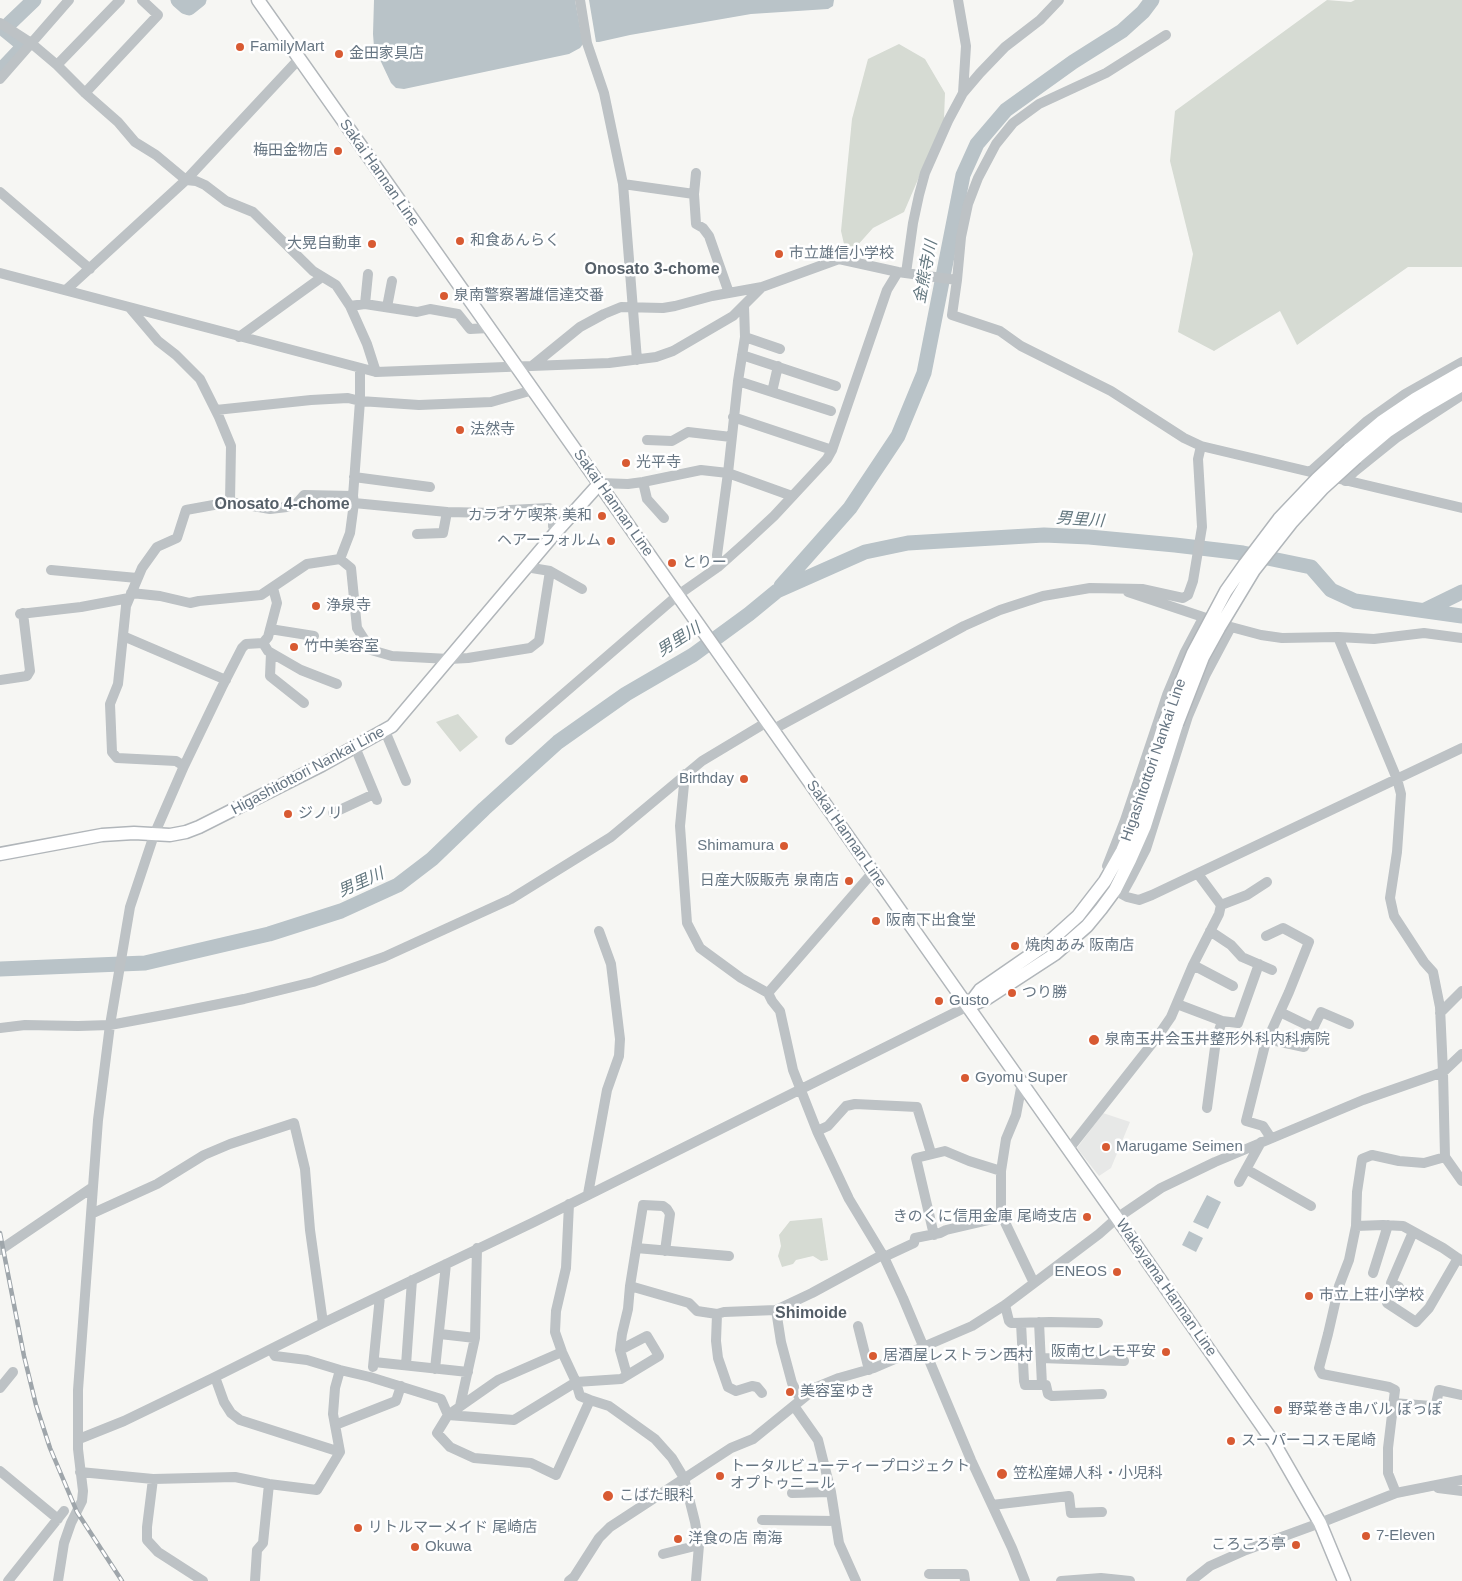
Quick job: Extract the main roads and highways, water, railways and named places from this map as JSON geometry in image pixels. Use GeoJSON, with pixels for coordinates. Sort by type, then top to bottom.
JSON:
{"type":"FeatureCollection","features":[{"type":"Feature","properties":{"kind":"main road","name":"Sakai Hannan Line"},"geometry":{"type":"LineString","coordinates":[[258,0],[968,1006]]}},
{"type":"Feature","properties":{"kind":"main road","name":"Higashitottori Nankai Line"},"geometry":{"type":"LineString","coordinates":[[968,1006],[980,990],[1048,943],[1065,928],[1078,916],[1105,881],[1118,859],[1131,828],[1171,723],[1219,628],[1254,570],[1291,522],[1381,422],[1415,398],[1462,372]]}},
{"type":"Feature","properties":{"kind":"main road","name":"Higashitottori Nankai Line"},"geometry":{"type":"LineString","coordinates":[[1353,453],[1462,385]]}},
{"type":"Feature","properties":{"kind":"main road","name":"Higashitottori Nankai Line"},"geometry":{"type":"LineString","coordinates":[[0,854],[102,835],[170,835],[199,828],[385,731],[396,723],[526,567],[600,483]]}},
{"type":"Feature","properties":{"kind":"main road","name":"Higashitottori Nankai Line"},"geometry":{"type":"LineString","coordinates":[[968,1006],[986,999],[1055,954],[1087,926],[1118,892],[1145,826],[1171,723]]}},
{"type":"Feature","properties":{"kind":"main road","name":"Wakayama Hannan Line"},"geometry":{"type":"LineString","coordinates":[[968,1006],[1274,1443],[1320,1523],[1344,1581]]}},
{"type":"Feature","properties":{"kind":"waterway"},"geometry":{"type":"LineString","coordinates":[[0,71],[22,48],[22,44],[6,31],[9,24],[34,0]]}},
{"type":"Feature","properties":{"kind":"waterway"},"geometry":{"type":"LineString","coordinates":[[178,0],[189,8],[199,0]]}},
{"type":"Feature","properties":{"kind":"waterway","name":"金熊寺川"},"geometry":{"type":"LineString","coordinates":[[781,586],[850,508],[898,436],[924,373],[963,175],[977,144],[1006,110],[1073,62],[1122,31],[1143,12],[1152,0]]}},
{"type":"Feature","properties":{"kind":"waterway","name":"男里川"},"geometry":{"type":"LineString","coordinates":[[0,969],[145,963],[269,934],[341,911],[398,885],[432,859],[558,742],[626,694],[693,655],[777,591],[865,552],[908,543],[1044,535],[1175,545],[1243,553],[1311,567],[1331,590],[1355,601],[1462,616]]}},
{"type":"Feature","properties":{"kind":"waterway"},"geometry":{"type":"LineString","coordinates":[[1425,610],[1462,592]]}},
{"type":"Feature","properties":{"kind":"railway"},"geometry":{"type":"LineString","coordinates":[[0,1233],[24,1356],[36,1405],[50,1448],[77,1512],[122,1581]]}},
{"type":"Feature","properties":{"kind":"place","name":"FamilyMart"},"geometry":{"type":"Point","coordinates":[240,47]}},
{"type":"Feature","properties":{"kind":"place","name":"金田家具店"},"geometry":{"type":"Point","coordinates":[339,54]}},
{"type":"Feature","properties":{"kind":"place","name":"梅田金物店"},"geometry":{"type":"Point","coordinates":[338,151]}},
{"type":"Feature","properties":{"kind":"place","name":"和食あんらく"},"geometry":{"type":"Point","coordinates":[460,241]}},
{"type":"Feature","properties":{"kind":"place","name":"大晃自動車"},"geometry":{"type":"Point","coordinates":[372,244]}},
{"type":"Feature","properties":{"kind":"place","name":"市立雄信小学校"},"geometry":{"type":"Point","coordinates":[779,254]}},
{"type":"Feature","properties":{"kind":"place","name":"泉南警察署雄信達交番"},"geometry":{"type":"Point","coordinates":[444,296]}},
{"type":"Feature","properties":{"kind":"place","name":"法然寺"},"geometry":{"type":"Point","coordinates":[460,430]}},
{"type":"Feature","properties":{"kind":"place","name":"光平寺"},"geometry":{"type":"Point","coordinates":[626,463]}},
{"type":"Feature","properties":{"kind":"place","name":"カラオケ喫茶 美和"},"geometry":{"type":"Point","coordinates":[602,516]}},
{"type":"Feature","properties":{"kind":"place","name":"ヘアーフォルム"},"geometry":{"type":"Point","coordinates":[611,541]}},
{"type":"Feature","properties":{"kind":"place","name":"とりー"},"geometry":{"type":"Point","coordinates":[672,563]}},
{"type":"Feature","properties":{"kind":"place","name":"浄泉寺"},"geometry":{"type":"Point","coordinates":[316,606]}},
{"type":"Feature","properties":{"kind":"place","name":"竹中美容室"},"geometry":{"type":"Point","coordinates":[294,647]}},
{"type":"Feature","properties":{"kind":"place","name":"Birthday"},"geometry":{"type":"Point","coordinates":[744,779]}},
{"type":"Feature","properties":{"kind":"place","name":"ジノリ"},"geometry":{"type":"Point","coordinates":[288,814]}},
{"type":"Feature","properties":{"kind":"place","name":"Shimamura"},"geometry":{"type":"Point","coordinates":[784,846]}},
{"type":"Feature","properties":{"kind":"place","name":"日産大阪販売 泉南店"},"geometry":{"type":"Point","coordinates":[849,881]}},
{"type":"Feature","properties":{"kind":"place","name":"阪南下出食堂"},"geometry":{"type":"Point","coordinates":[876,921]}},
{"type":"Feature","properties":{"kind":"place","name":"焼肉あみ 阪南店"},"geometry":{"type":"Point","coordinates":[1015,946]}},
{"type":"Feature","properties":{"kind":"place","name":"つり勝"},"geometry":{"type":"Point","coordinates":[1012,993]}},
{"type":"Feature","properties":{"kind":"place","name":"Gusto"},"geometry":{"type":"Point","coordinates":[939,1001]}},
{"type":"Feature","properties":{"kind":"place","name":"泉南玉井会玉井整形外科内科病院"},"geometry":{"type":"Point","coordinates":[1094,1040]}},
{"type":"Feature","properties":{"kind":"place","name":"Gyomu Super"},"geometry":{"type":"Point","coordinates":[965,1078]}},
{"type":"Feature","properties":{"kind":"place","name":"Marugame Seimen"},"geometry":{"type":"Point","coordinates":[1106,1147]}},
{"type":"Feature","properties":{"kind":"place","name":"きのくに信用金庫 尾崎支店"},"geometry":{"type":"Point","coordinates":[1087,1217]}},
{"type":"Feature","properties":{"kind":"place","name":"ENEOS"},"geometry":{"type":"Point","coordinates":[1117,1272]}},
{"type":"Feature","properties":{"kind":"place","name":"市立上荘小学校"},"geometry":{"type":"Point","coordinates":[1309,1296]}},
{"type":"Feature","properties":{"kind":"place","name":"阪南セレモ平安"},"geometry":{"type":"Point","coordinates":[1166,1352]}},
{"type":"Feature","properties":{"kind":"place","name":"居酒屋レストラン西村"},"geometry":{"type":"Point","coordinates":[873,1356]}},
{"type":"Feature","properties":{"kind":"place","name":"美容室ゆき"},"geometry":{"type":"Point","coordinates":[790,1392]}},
{"type":"Feature","properties":{"kind":"place","name":"野菜巻き串バル ぽっぽ"},"geometry":{"type":"Point","coordinates":[1278,1410]}},
{"type":"Feature","properties":{"kind":"place","name":"スーパーコスモ尾崎"},"geometry":{"type":"Point","coordinates":[1231,1441]}},
{"type":"Feature","properties":{"kind":"place","name":"笠松産婦人科・小児科"},"geometry":{"type":"Point","coordinates":[1002,1474]}},
{"type":"Feature","properties":{"kind":"place","name":"トータルビューティープロジェクト オプトゥニール"},"geometry":{"type":"Point","coordinates":[720,1476]}},
{"type":"Feature","properties":{"kind":"place","name":"こばた眼科"},"geometry":{"type":"Point","coordinates":[608,1496]}},
{"type":"Feature","properties":{"kind":"place","name":"リトルマーメイド 尾崎店"},"geometry":{"type":"Point","coordinates":[358,1528]}},
{"type":"Feature","properties":{"kind":"place","name":"7-Eleven"},"geometry":{"type":"Point","coordinates":[1366,1536]}},
{"type":"Feature","properties":{"kind":"place","name":"洋食の店 南海"},"geometry":{"type":"Point","coordinates":[678,1539]}},
{"type":"Feature","properties":{"kind":"place","name":"ころころ亭"},"geometry":{"type":"Point","coordinates":[1296,1545]}},
{"type":"Feature","properties":{"kind":"place","name":"Okuwa"},"geometry":{"type":"Point","coordinates":[415,1547]}},
{"type":"Feature","properties":{"kind":"district","name":"Onosato 3-chome"},"geometry":{"type":"Point","coordinates":[652,270]}},
{"type":"Feature","properties":{"kind":"district","name":"Onosato 4-chome"},"geometry":{"type":"Point","coordinates":[282,505]}},
{"type":"Feature","properties":{"kind":"district","name":"Shimoide"},"geometry":{"type":"Point","coordinates":[811,1314]}}]}
